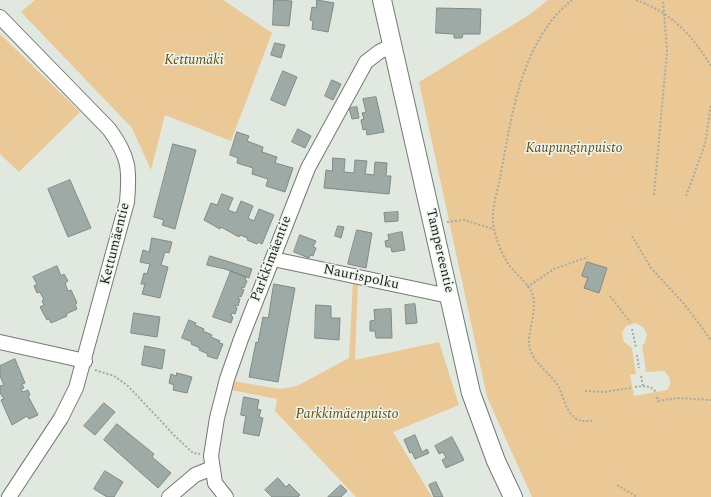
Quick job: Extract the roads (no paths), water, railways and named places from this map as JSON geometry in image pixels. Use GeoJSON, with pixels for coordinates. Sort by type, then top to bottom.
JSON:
{"type":"FeatureCollection","features":[{"type":"Feature","properties":{"kind":"main road","name":"Tampereentie"},"geometry":{"type":"LineString","coordinates":[[382,0],[471,393],[493,454],[513,497]]}},
{"type":"Feature","properties":{"kind":"street","name":"Kettumäentie"},"geometry":{"type":"LineString","coordinates":[[0,17],[109,129],[122,147],[128,164],[129,182],[127,202],[89,365],[69,403],[9,497]]}},
{"type":"Feature","properties":{"kind":"street","name":"Parkkimäentie"},"geometry":{"type":"LineString","coordinates":[[226,497],[215,483],[212,462],[217,418],[227,379],[241,339],[308,168],[366,62],[379,52],[393,46]]}},
{"type":"Feature","properties":{"kind":"street","name":"Naurispolku"},"geometry":{"type":"LineString","coordinates":[[273,259],[449,296]]}},
{"type":"Feature","properties":{"kind":"street"},"geometry":{"type":"LineString","coordinates":[[0,342],[89,365]]}},
{"type":"Feature","properties":{"kind":"street"},"geometry":{"type":"LineString","coordinates":[[169,497],[181,485],[212,462]]}},
{"type":"Feature","properties":{"kind":"park label","name":"Kettumäki"},"geometry":{"type":"Point","coordinates":[194,61]}},
{"type":"Feature","properties":{"kind":"park label","name":"Kaupunginpuisto"},"geometry":{"type":"Point","coordinates":[574,149]}},
{"type":"Feature","properties":{"kind":"park label","name":"Parkkimäenpuisto"},"geometry":{"type":"Point","coordinates":[347,415]}}]}
